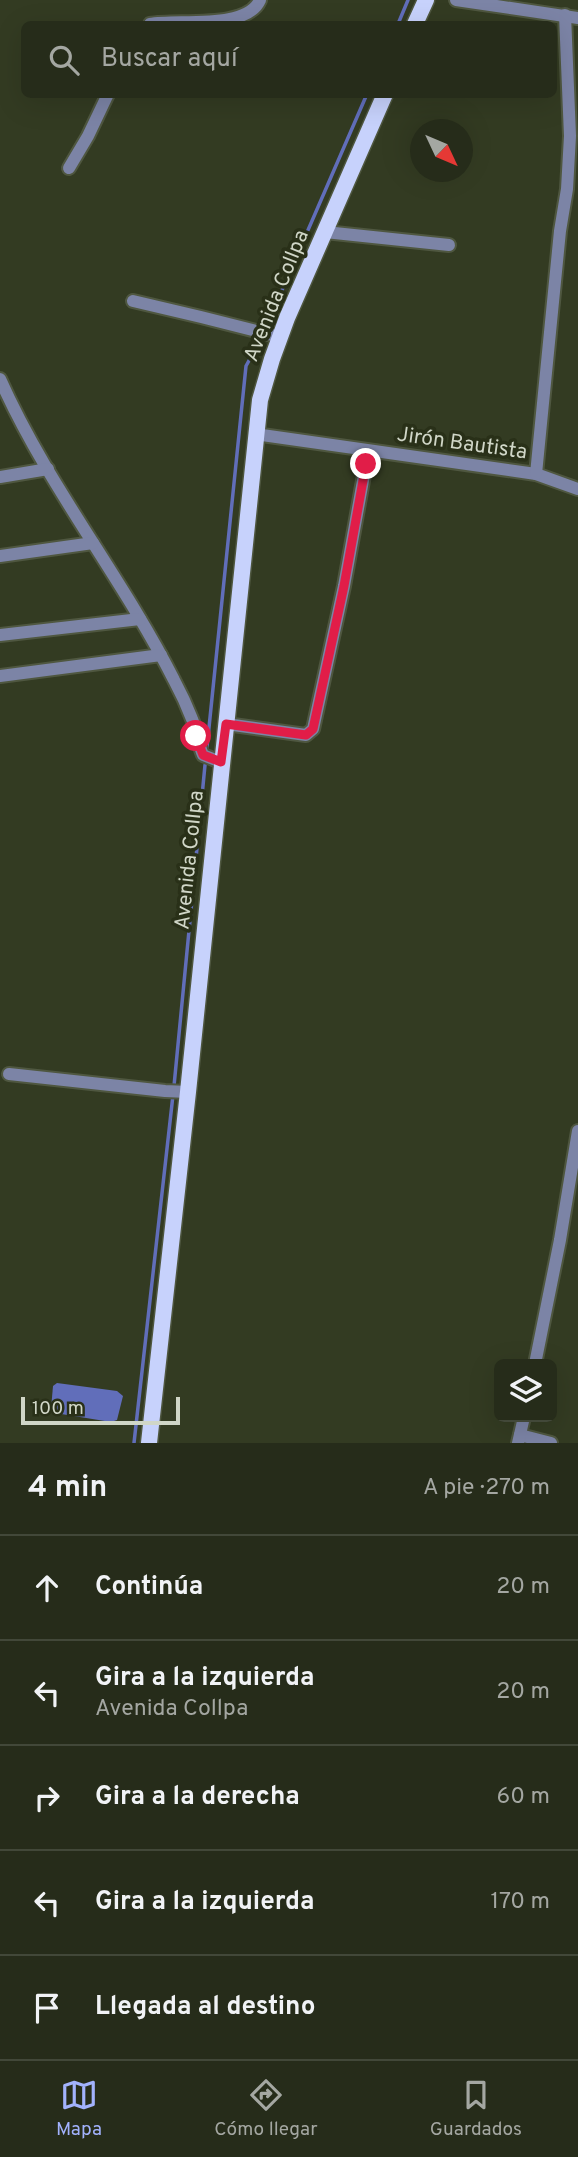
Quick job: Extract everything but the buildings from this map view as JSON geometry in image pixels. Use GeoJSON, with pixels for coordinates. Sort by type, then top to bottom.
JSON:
{"type":"FeatureCollection","features":[{"type":"Feature","properties":{"kind":"main road"},"geometry":{"type":"LineString","coordinates":[[416,21],[426,0]]}},
{"type":"Feature","properties":{"kind":"main road","name":"Avenida Collpa"},"geometry":{"type":"LineString","coordinates":[[149,1443],[260,400],[280,337],[383,98]]}},
{"type":"Feature","properties":{"kind":"street"},"geometry":{"type":"LineString","coordinates":[[201,21],[235,19],[250,13],[259,5],[260,0]]}},
{"type":"Feature","properties":{"kind":"street"},"geometry":{"type":"LineString","coordinates":[[456,0],[571,17],[567,189],[559,243],[536,474]]}},
{"type":"Feature","properties":{"kind":"street"},"geometry":{"type":"LineString","coordinates":[[69,168],[106,98]]}},
{"type":"Feature","properties":{"kind":"street"},"geometry":{"type":"LineString","coordinates":[[326,232],[449,245]]}},
{"type":"Feature","properties":{"kind":"street"},"geometry":{"type":"LineString","coordinates":[[133,301],[280,337]]}},
{"type":"Feature","properties":{"kind":"street"},"geometry":{"type":"LineString","coordinates":[[0,379],[5,405],[48,469],[160,654],[194,722],[203,755],[221,762]]}},
{"type":"Feature","properties":{"kind":"street","name":"Jirón Bautista"},"geometry":{"type":"LineString","coordinates":[[255,434],[536,474],[578,489]]}},
{"type":"Feature","properties":{"kind":"street"},"geometry":{"type":"LineString","coordinates":[[226,724],[306,735],[313,729],[344,586],[366,464]]}},
{"type":"Feature","properties":{"kind":"street"},"geometry":{"type":"LineString","coordinates":[[0,477],[48,469]]}},
{"type":"Feature","properties":{"kind":"street"},"geometry":{"type":"LineString","coordinates":[[0,556],[93,543]]}},
{"type":"Feature","properties":{"kind":"street"},"geometry":{"type":"LineString","coordinates":[[0,635],[140,619]]}},
{"type":"Feature","properties":{"kind":"street"},"geometry":{"type":"LineString","coordinates":[[0,676],[160,654]]}},
{"type":"Feature","properties":{"kind":"street"},"geometry":{"type":"LineString","coordinates":[[9,1074],[188,1092]]}},
{"type":"Feature","properties":{"kind":"street"},"geometry":{"type":"LineString","coordinates":[[536,1359],[578,1131]]}},
{"type":"Feature","properties":{"kind":"street"},"geometry":{"type":"LineString","coordinates":[[519,1439],[551,1443]]}},
{"type":"Feature","properties":{"kind":"water"},"geometry":{"type":"Polygon","coordinates":[[[57,1383],[117,1391],[123,1396],[117,1420],[111,1422],[55,1413],[51,1409],[53,1386],[57,1383]]]}},
{"type":"Feature","properties":{"kind":"waterway"},"geometry":{"type":"LineString","coordinates":[[399,21],[408,0]]}},
{"type":"Feature","properties":{"kind":"waterway"},"geometry":{"type":"LineString","coordinates":[[266,327],[365,98]]}},
{"type":"Feature","properties":{"kind":"waterway"},"geometry":{"type":"LineString","coordinates":[[207,747],[246,366],[263,335]]}},
{"type":"Feature","properties":{"kind":"waterway"},"geometry":{"type":"LineString","coordinates":[[174,1086],[205,765]]}},
{"type":"Feature","properties":{"kind":"waterway"},"geometry":{"type":"LineString","coordinates":[[134,1443],[173,1095]]}},
{"type":"Feature","properties":{"kind":"route"},"geometry":{"type":"LineString","coordinates":[[196,736],[203,755],[221,762],[226,724],[306,735],[312,731],[344,586],[366,464]]}}]}
